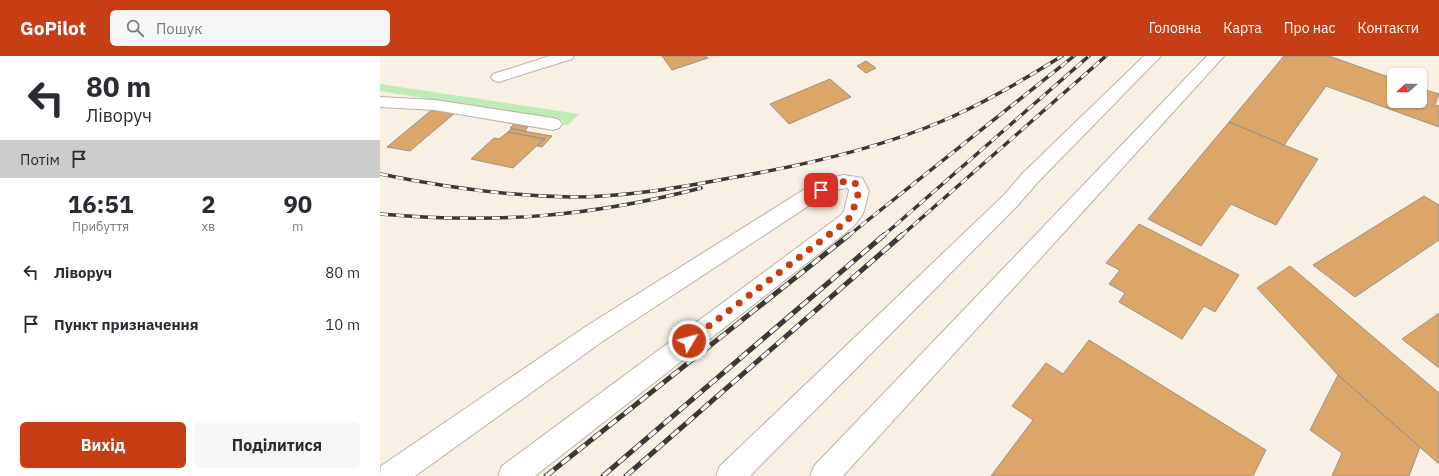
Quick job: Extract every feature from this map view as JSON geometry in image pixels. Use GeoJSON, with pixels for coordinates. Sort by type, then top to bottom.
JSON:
{"type":"FeatureCollection","features":[{"type":"Feature","properties":{"kind":"lane"},"geometry":{"type":"LineString","coordinates":[[499,77],[566,56]]}},
{"type":"Feature","properties":{"kind":"lane"},"geometry":{"type":"LineString","coordinates":[[730,476],[1011,200],[1035,172],[1152,56]]}},
{"type":"Feature","properties":{"kind":"lane"},"geometry":{"type":"LineString","coordinates":[[824,476],[1216,56]]}},
{"type":"Feature","properties":{"kind":"lane"},"geometry":{"type":"LineString","coordinates":[[380,102],[435,106],[552,124]]}},
{"type":"Feature","properties":{"kind":"lane"},"geometry":{"type":"LineString","coordinates":[[391,476],[594,334],[812,194],[845,181],[855,183],[859,191],[852,214],[847,221],[512,476]]}},
{"type":"Feature","properties":{"kind":"green space"},"geometry":{"type":"Polygon","coordinates":[[[380,84],[579,114],[568,125],[562,124],[564,121],[380,91],[380,84]]]}},
{"type":"Feature","properties":{"kind":"building"},"geometry":{"type":"Polygon","coordinates":[[[662,56],[706,56],[708,58],[672,70],[662,56]]]}},
{"type":"Feature","properties":{"kind":"building"},"geometry":{"type":"Polygon","coordinates":[[[1284,56],[1329,56],[1387,77],[1387,108],[1427,108],[1427,90],[1439,94],[1435,105],[1439,106],[1439,127],[1326,86],[1284,145],[1229,122],[1284,56]]]}},
{"type":"Feature","properties":{"kind":"building"},"geometry":{"type":"Polygon","coordinates":[[[866,61],[876,68],[866,73],[857,66],[866,61]]]}},
{"type":"Feature","properties":{"kind":"building"},"geometry":{"type":"Polygon","coordinates":[[[830,79],[851,97],[789,124],[770,104],[830,79]]]}},
{"type":"Feature","properties":{"kind":"building"},"geometry":{"type":"Polygon","coordinates":[[[434,108],[456,112],[410,151],[387,147],[434,108]]]}},
{"type":"Feature","properties":{"kind":"building"},"geometry":{"type":"Polygon","coordinates":[[[1229,122],[1318,159],[1276,225],[1231,204],[1201,246],[1148,219],[1229,122]]]}},
{"type":"Feature","properties":{"kind":"building"},"geometry":{"type":"Polygon","coordinates":[[[514,124],[528,127],[525,131],[510,128],[514,124]]]}},
{"type":"Feature","properties":{"kind":"building"},"geometry":{"type":"Polygon","coordinates":[[[511,129],[552,136],[542,147],[537,146],[545,139],[508,132],[511,129]]]}},
{"type":"Feature","properties":{"kind":"building"},"geometry":{"type":"Polygon","coordinates":[[[508,132],[544,139],[513,168],[471,159],[494,138],[499,139],[508,132]]]}},
{"type":"Feature","properties":{"kind":"building"},"geometry":{"type":"Polygon","coordinates":[[[1424,196],[1439,205],[1439,240],[1355,297],[1313,265],[1424,196]]]}},
{"type":"Feature","properties":{"kind":"building"},"geometry":{"type":"Polygon","coordinates":[[[1139,224],[1239,275],[1215,312],[1204,306],[1182,339],[1119,302],[1125,293],[1109,284],[1120,270],[1106,263],[1139,224]]]}},
{"type":"Feature","properties":{"kind":"building"},"geometry":{"type":"Polygon","coordinates":[[[1290,266],[1439,393],[1439,464],[1338,375],[1257,288],[1290,266]]]}},
{"type":"Feature","properties":{"kind":"building"},"geometry":{"type":"Polygon","coordinates":[[[1439,313],[1439,368],[1402,339],[1439,313]]]}},
{"type":"Feature","properties":{"kind":"building"},"geometry":{"type":"Polygon","coordinates":[[[1089,340],[1266,450],[1253,476],[991,476],[1033,420],[1012,406],[1046,363],[1063,374],[1089,340]]]}},
{"type":"Feature","properties":{"kind":"building"},"geometry":{"type":"Polygon","coordinates":[[[1338,375],[1420,447],[1409,476],[1332,476],[1342,453],[1310,430],[1338,375]]]}},
{"type":"Feature","properties":{"kind":"railway"},"geometry":{"type":"LineString","coordinates":[[380,174],[427,183],[499,193],[571,197],[591,197],[651,191],[690,185],[837,156],[915,132],[987,100],[1062,56]]}},
{"type":"Feature","properties":{"kind":"railway"},"geometry":{"type":"LineString","coordinates":[[848,236],[1074,56]]}},
{"type":"Feature","properties":{"kind":"railway"},"geometry":{"type":"LineString","coordinates":[[883,236],[1089,56]]}},
{"type":"Feature","properties":{"kind":"railway"},"geometry":{"type":"LineString","coordinates":[[901,236],[1106,56]]}},
{"type":"Feature","properties":{"kind":"railway"},"geometry":{"type":"LineString","coordinates":[[380,214],[463,218],[542,216],[620,206],[701,188]]}},
{"type":"Feature","properties":{"kind":"railway"},"geometry":{"type":"LineString","coordinates":[[546,476],[849,235]]}},
{"type":"Feature","properties":{"kind":"railway"},"geometry":{"type":"LineString","coordinates":[[603,476],[884,235]]}},
{"type":"Feature","properties":{"kind":"railway"},"geometry":{"type":"LineString","coordinates":[[626,476],[902,235]]}},
{"type":"Feature","properties":{"kind":"route"},"geometry":{"type":"LineString","coordinates":[[689,341],[847,221],[852,214],[859,191],[855,183],[845,181],[821,190]]}}]}
